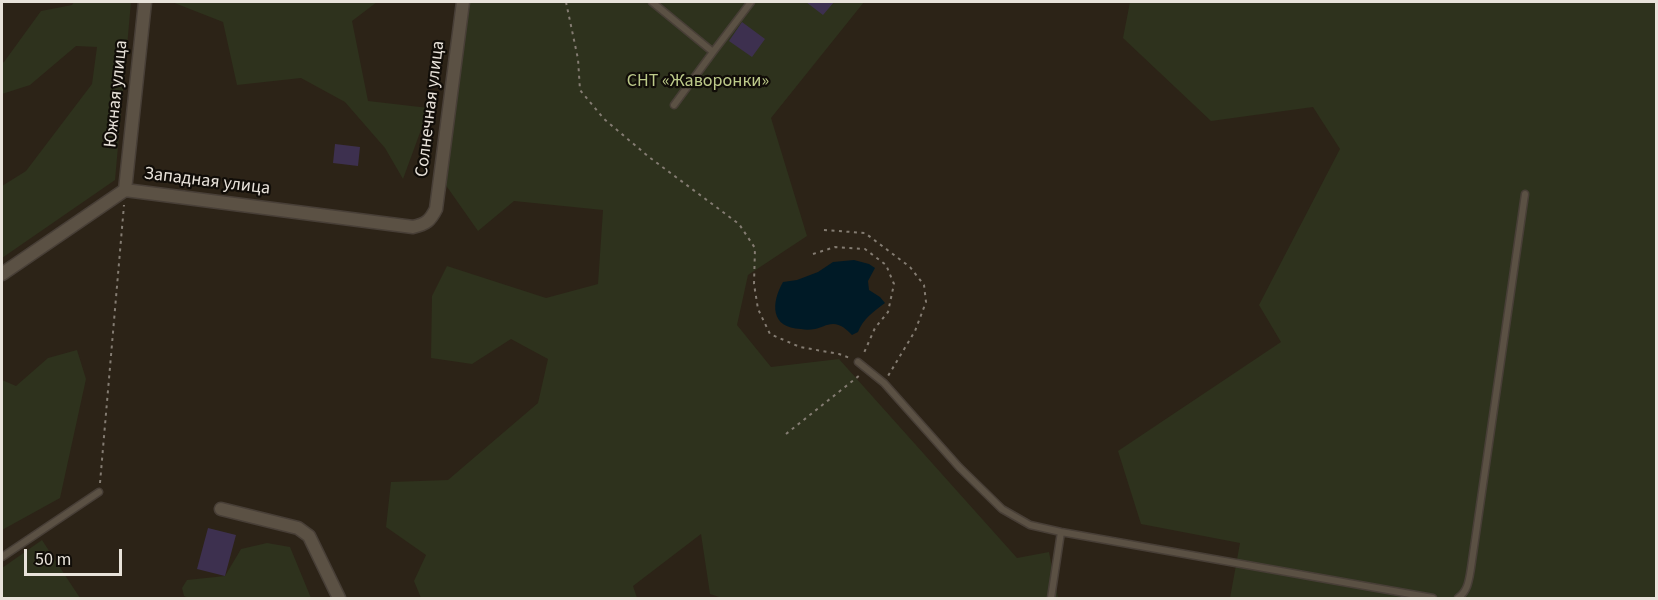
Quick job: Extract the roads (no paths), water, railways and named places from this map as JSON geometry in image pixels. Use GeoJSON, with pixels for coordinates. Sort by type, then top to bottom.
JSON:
{"type":"FeatureCollection","features":[{"type":"Feature","properties":{"kind":"street","name":"Южная улица"},"geometry":{"type":"LineString","coordinates":[[125,190],[145,2]]}},
{"type":"Feature","properties":{"kind":"street","name":"Солнечная улица"},"geometry":{"type":"LineString","coordinates":[[431,221],[436,209],[463,2]]}},
{"type":"Feature","properties":{"kind":"street","name":"Западная улица"},"geometry":{"type":"LineString","coordinates":[[2,274],[125,190],[413,227],[431,221]]}},
{"type":"Feature","properties":{"kind":"street"},"geometry":{"type":"LineString","coordinates":[[221,509],[298,528],[309,536],[339,598]]}},
{"type":"Feature","properties":{"kind":"lane"},"geometry":{"type":"LineString","coordinates":[[651,2],[713,52]]}},
{"type":"Feature","properties":{"kind":"lane"},"geometry":{"type":"LineString","coordinates":[[674,105],[751,2]]}},
{"type":"Feature","properties":{"kind":"lane"},"geometry":{"type":"LineString","coordinates":[[1458,598],[1464,594],[1469,582],[1525,194]]}},
{"type":"Feature","properties":{"kind":"lane"},"geometry":{"type":"LineString","coordinates":[[858,362],[884,384],[959,467],[1002,509],[1030,525],[1433,598]]}},
{"type":"Feature","properties":{"kind":"lane"},"geometry":{"type":"LineString","coordinates":[[2,557],[99,492]]}},
{"type":"Feature","properties":{"kind":"lane"},"geometry":{"type":"LineString","coordinates":[[1051,598],[1060,532]]}},
{"type":"Feature","properties":{"kind":"water"},"geometry":{"type":"Polygon","coordinates":[[[854,260],[875,268],[868,281],[869,290],[885,303],[866,319],[858,332],[852,335],[841,326],[833,324],[804,330],[783,324],[776,313],[775,306],[783,282],[797,280],[818,272],[833,262],[854,260]]]}},
{"type":"Feature","properties":{"kind":"park label","name":"СНТ «Жаворонки»"},"geometry":{"type":"Point","coordinates":[698,82]}}]}
